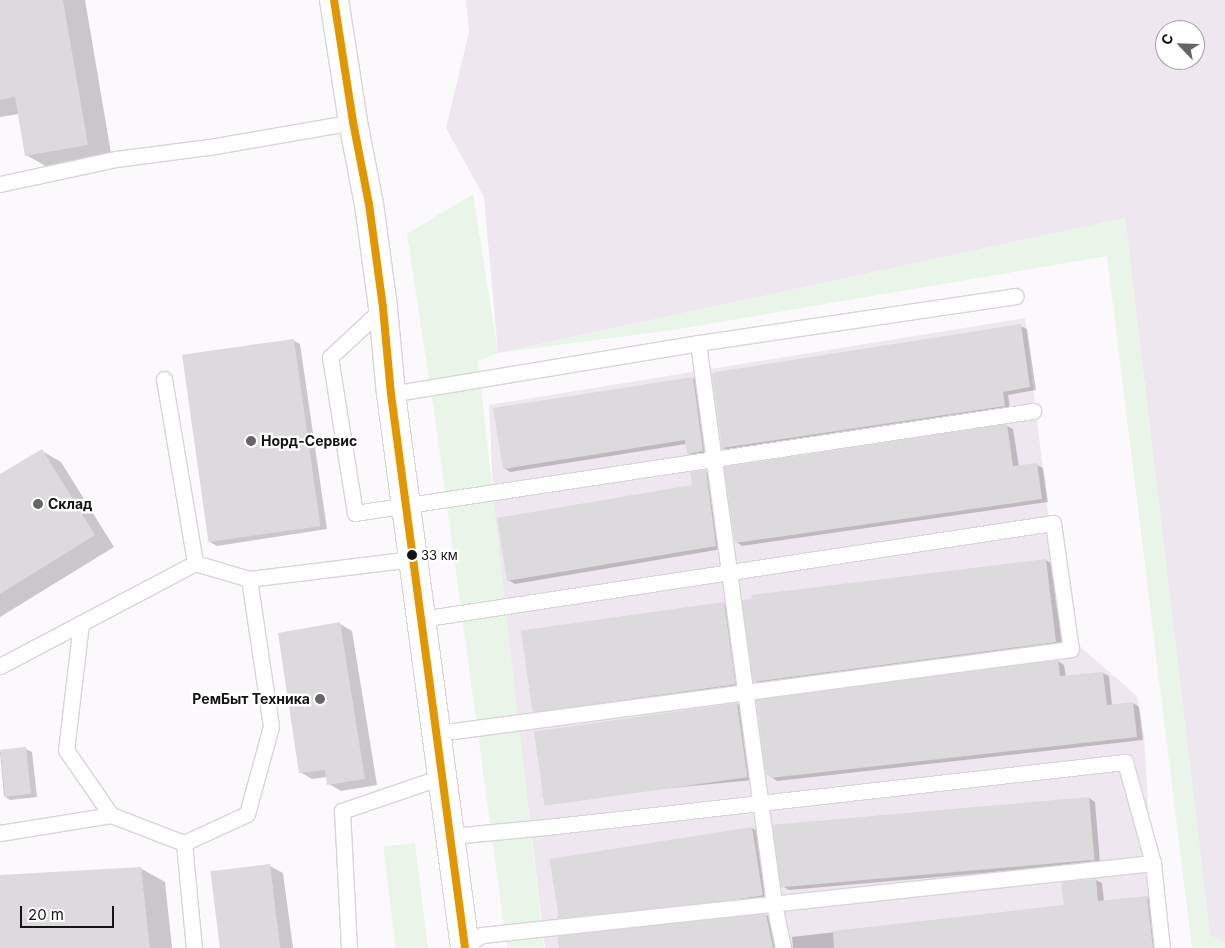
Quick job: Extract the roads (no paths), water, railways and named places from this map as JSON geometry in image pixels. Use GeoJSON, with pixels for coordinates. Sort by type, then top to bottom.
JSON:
{"type":"FeatureCollection","features":[{"type":"Feature","properties":{"kind":"main road"},"geometry":{"type":"LineString","coordinates":[[334,0],[353,122],[369,204],[392,394],[408,505],[413,559],[444,776],[465,946]]}},
{"type":"Feature","properties":{"kind":"lane"},"geometry":{"type":"LineString","coordinates":[[0,184],[116,159],[209,147],[353,122]]}},
{"type":"Feature","properties":{"kind":"lane"},"geometry":{"type":"LineString","coordinates":[[392,394],[698,343],[1016,296]]}},
{"type":"Feature","properties":{"kind":"lane"},"geometry":{"type":"LineString","coordinates":[[383,308],[330,357],[355,513],[1033,412]]}},
{"type":"Feature","properties":{"kind":"lane"},"geometry":{"type":"LineString","coordinates":[[698,343],[774,904],[783,948]]}},
{"type":"Feature","properties":{"kind":"lane"},"geometry":{"type":"LineString","coordinates":[[164,379],[195,563]]}},
{"type":"Feature","properties":{"kind":"lane"},"geometry":{"type":"LineString","coordinates":[[421,619],[1054,523],[1070,649],[454,731],[437,731]]}},
{"type":"Feature","properties":{"kind":"lane"},"geometry":{"type":"LineString","coordinates":[[0,666],[195,563],[249,579],[413,559]]}},
{"type":"Feature","properties":{"kind":"lane"},"geometry":{"type":"LineString","coordinates":[[0,833],[111,815],[184,843],[247,814],[271,726],[249,579]]}},
{"type":"Feature","properties":{"kind":"lane"},"geometry":{"type":"LineString","coordinates":[[81,623],[66,750],[111,815]]}},
{"type":"Feature","properties":{"kind":"lane"},"geometry":{"type":"LineString","coordinates":[[452,836],[1125,762],[1153,863],[1162,948]]}},
{"type":"Feature","properties":{"kind":"lane"},"geometry":{"type":"LineString","coordinates":[[349,948],[342,811],[444,776]]}},
{"type":"Feature","properties":{"kind":"lane"},"geometry":{"type":"LineString","coordinates":[[184,843],[194,948]]}},
{"type":"Feature","properties":{"kind":"lane"},"geometry":{"type":"LineString","coordinates":[[465,946],[482,935],[1153,863]]}},
{"type":"Feature","properties":{"kind":"place","name":"Норд-Сервис"},"geometry":{"type":"Point","coordinates":[251,441]}},
{"type":"Feature","properties":{"kind":"place","name":"Склад"},"geometry":{"type":"Point","coordinates":[38,504]}},
{"type":"Feature","properties":{"kind":"place","name":"33 км"},"geometry":{"type":"Point","coordinates":[412,555]}},
{"type":"Feature","properties":{"kind":"place","name":"РемБыт Техника"},"geometry":{"type":"Point","coordinates":[320,699]}}]}
